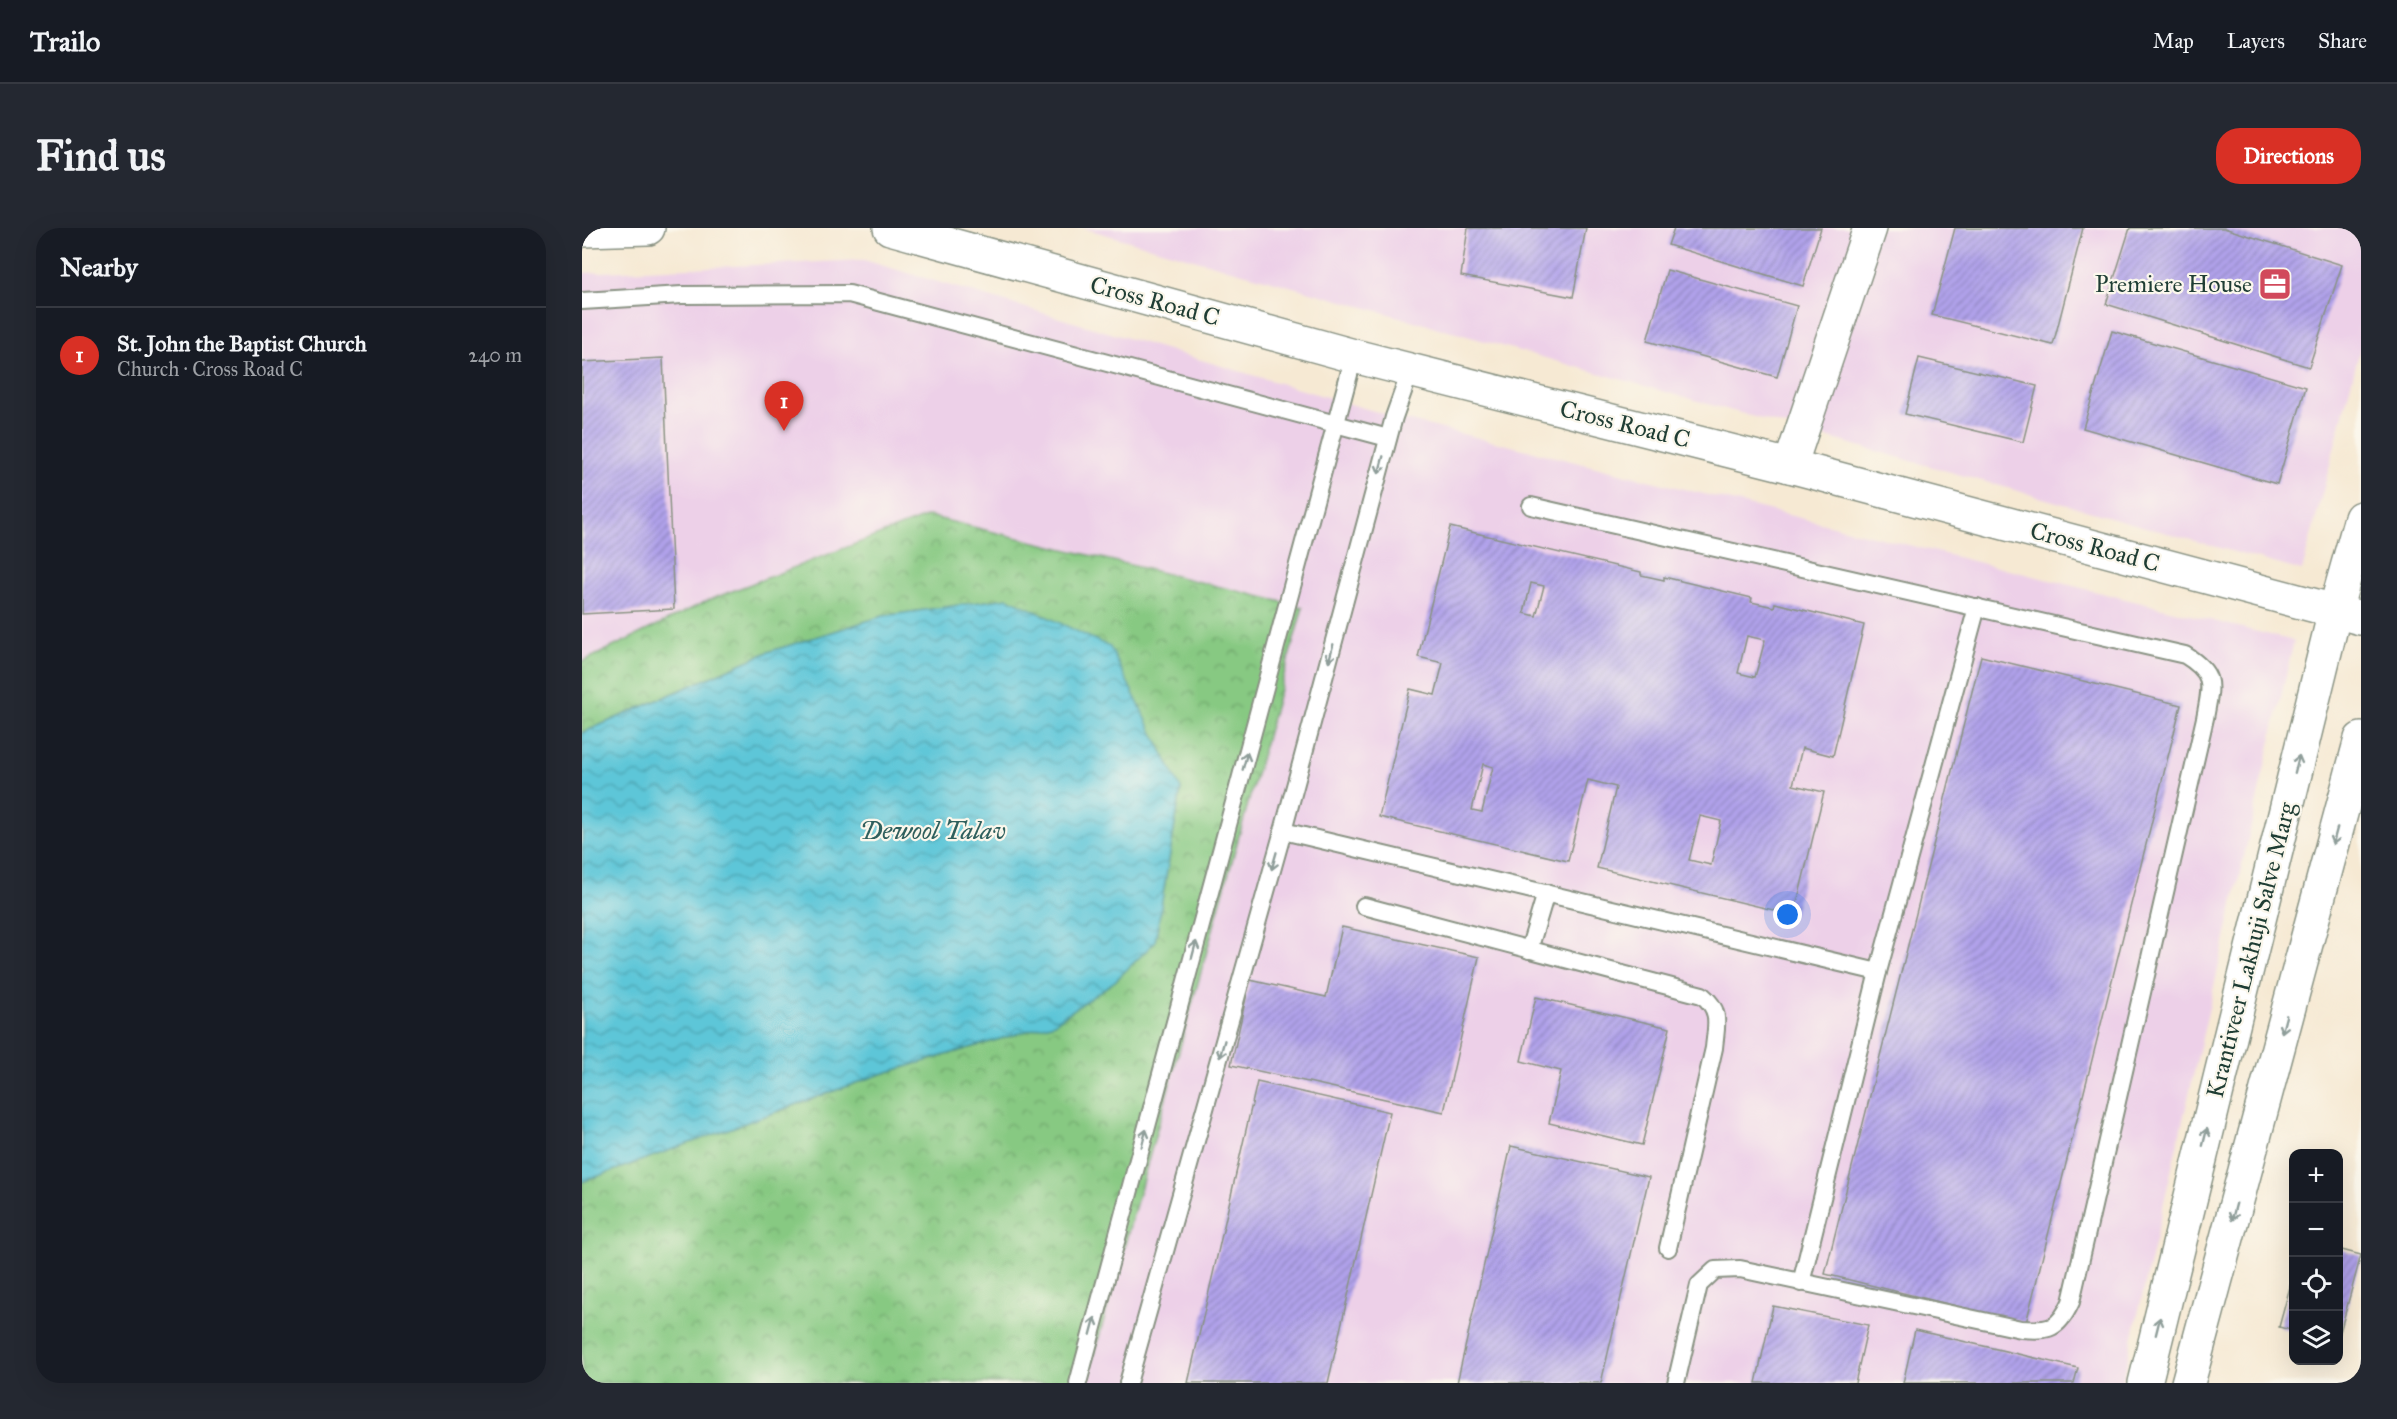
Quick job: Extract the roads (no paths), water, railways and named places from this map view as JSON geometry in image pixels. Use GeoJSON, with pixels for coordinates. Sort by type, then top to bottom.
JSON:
{"type":"FeatureCollection","features":[{"type":"Feature","properties":{"kind":"main road"},"geometry":{"type":"LineString","coordinates":[[582,230],[648,228]]}},
{"type":"Feature","properties":{"kind":"main road","name":"Cross Road C"},"geometry":{"type":"LineString","coordinates":[[890,228],[1354,356],[1790,466],[2348,614]]}},
{"type":"Feature","properties":{"kind":"main road"},"geometry":{"type":"LineString","coordinates":[[1790,466],[1870,228]]}},
{"type":"Feature","properties":{"kind":"main road","name":"Krantiveer Lakhuji Salve Marg"},"geometry":{"type":"LineString","coordinates":[[2145,1383],[2348,614],[2361,518]]}},
{"type":"Feature","properties":{"kind":"main road","name":"Krantiveer Lakhuji Salve Marg"},"geometry":{"type":"LineString","coordinates":[[2195,1382],[2361,739]]}},
{"type":"Feature","properties":{"kind":"lane"},"geometry":{"type":"LineString","coordinates":[[582,301],[682,295],[849,294],[1388,438]]}},
{"type":"Feature","properties":{"kind":"lane"},"geometry":{"type":"LineString","coordinates":[[1078,1383],[1354,356]]}},
{"type":"Feature","properties":{"kind":"lane"},"geometry":{"type":"LineString","coordinates":[[1128,1383],[1283,831],[1388,438],[1411,369]]}},
{"type":"Feature","properties":{"kind":"lane"},"geometry":{"type":"LineString","coordinates":[[1531,506],[2185,655],[2198,663],[2207,673],[2210,693],[2205,718],[2071,1302],[2058,1322],[2044,1330],[2021,1329],[1740,1269],[1715,1270],[1699,1285],[1676,1383]]}},
{"type":"Feature","properties":{"kind":"lane"},"geometry":{"type":"LineString","coordinates":[[1801,1283],[1878,972],[1977,607]]}},
{"type":"Feature","properties":{"kind":"lane"},"geometry":{"type":"LineString","coordinates":[[1283,831],[1878,972]]}},
{"type":"Feature","properties":{"kind":"lane"},"geometry":{"type":"LineString","coordinates":[[1529,950],[1546,893]]}},
{"type":"Feature","properties":{"kind":"lane"},"geometry":{"type":"LineString","coordinates":[[1364,906],[1702,996],[1714,1004],[1717,1017],[1714,1048],[1668,1248]]}},
{"type":"Feature","properties":{"kind":"water","name":"Dewool Talav"},"geometry":{"type":"Polygon","coordinates":[[[1008,598],[1110,647],[1181,789],[1155,942],[1115,981],[1054,1023],[878,1075],[582,1182],[582,733],[768,652],[883,616],[1008,598]]]}},
{"type":"Feature","properties":{"kind":"place","name":"Premiere House"},"geometry":{"type":"Point","coordinates":[2275,284]}},
{"type":"Feature","properties":{"kind":"place","name":"St. John the Baptist Church"},"geometry":{"type":"Point","coordinates":[784,431]}}]}
